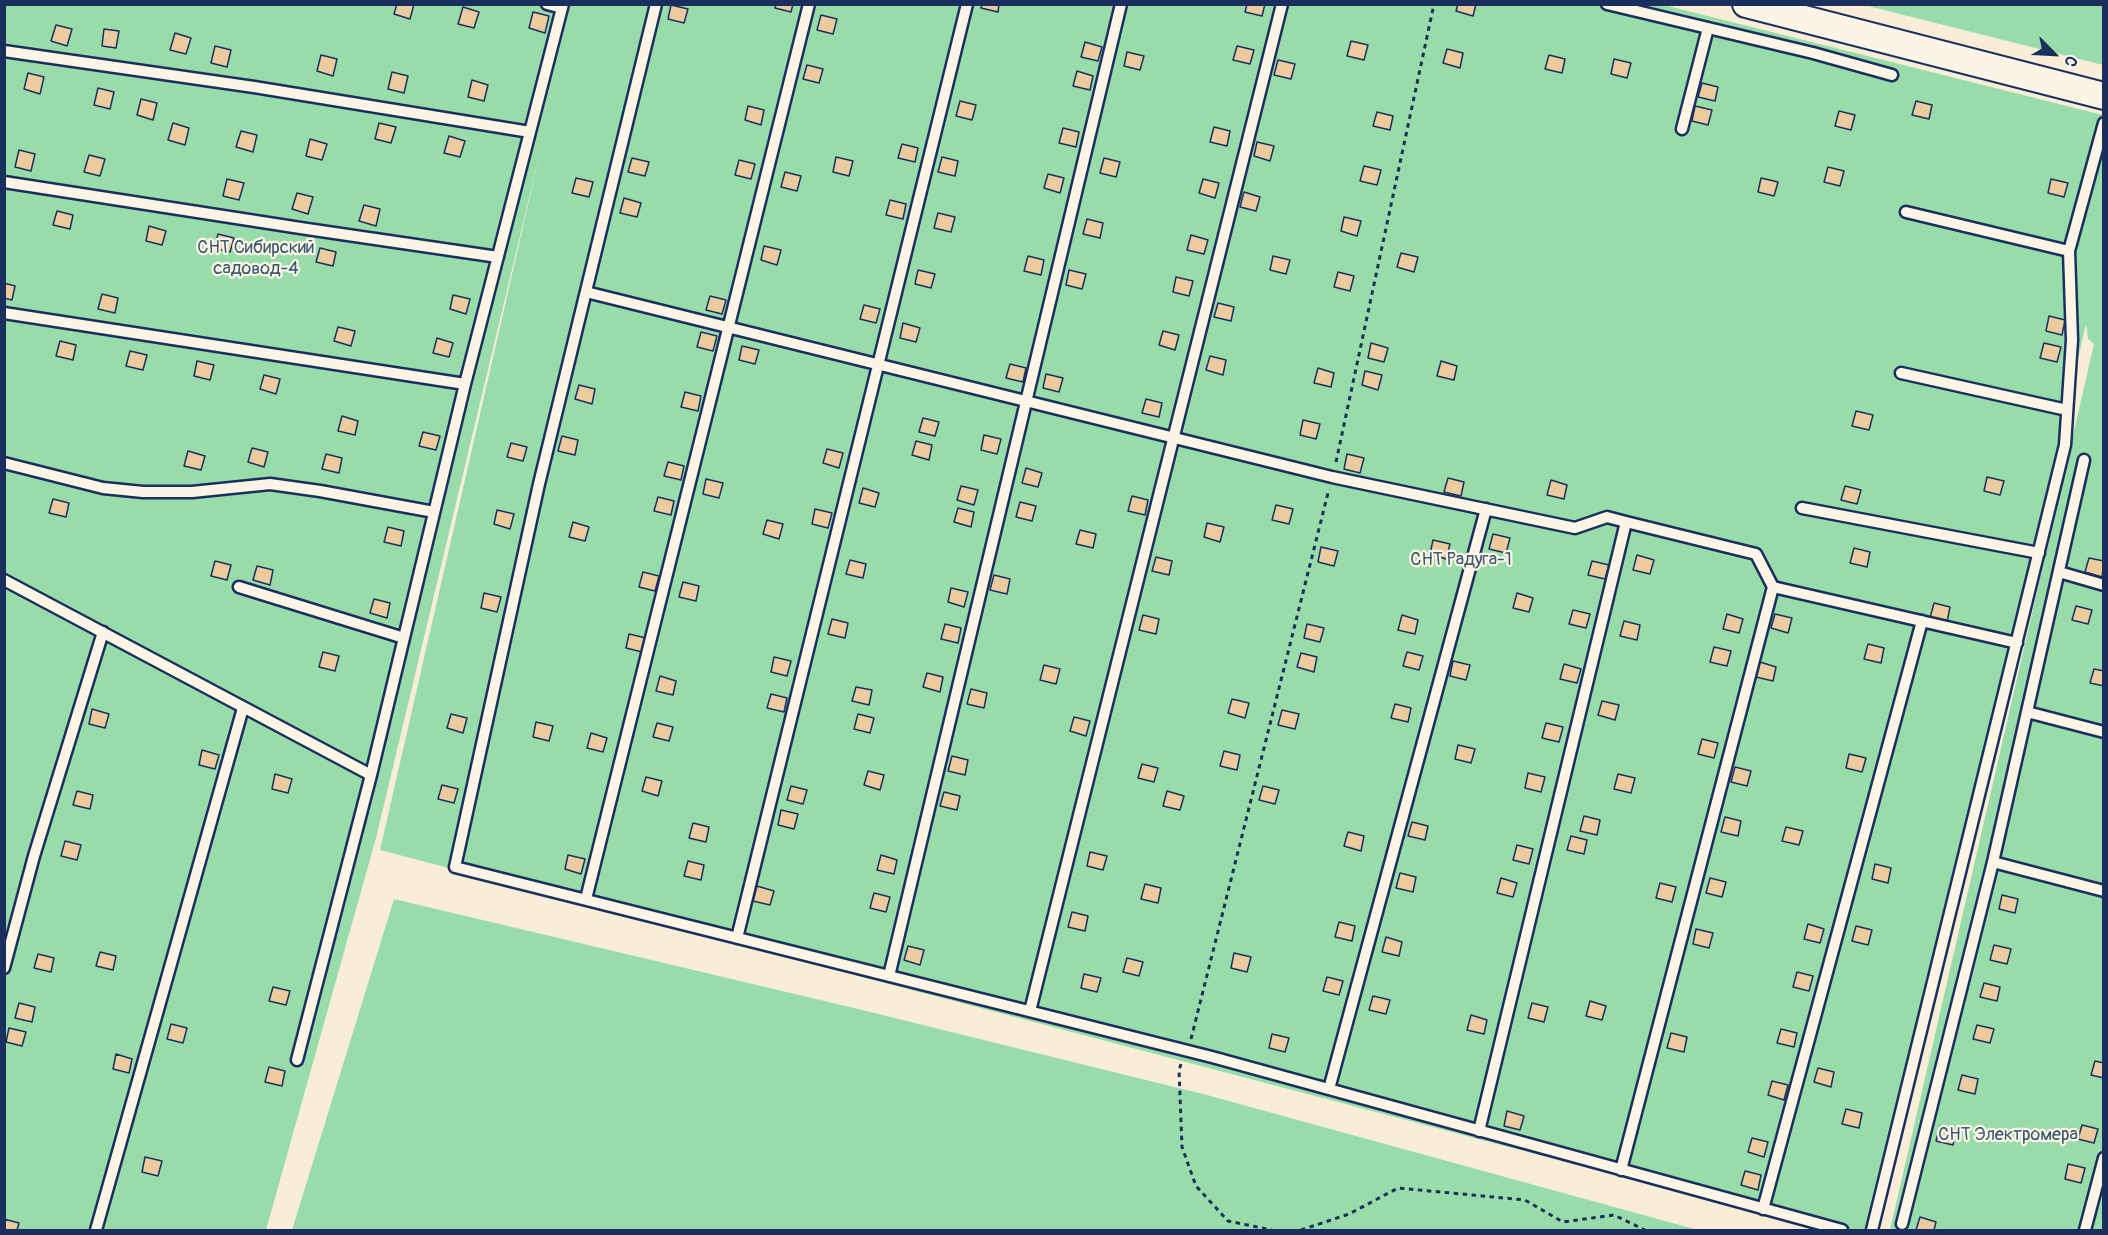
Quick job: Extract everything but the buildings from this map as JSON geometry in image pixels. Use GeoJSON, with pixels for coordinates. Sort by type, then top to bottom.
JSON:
{"type":"FeatureCollection","features":[{"type":"Feature","properties":{"kind":"street"},"geometry":{"type":"LineString","coordinates":[[1746,4],[2103,96]]}},
{"type":"Feature","properties":{"kind":"lane"},"geometry":{"type":"LineString","coordinates":[[297,1060],[370,775],[465,384],[563,6],[547,4]]}},
{"type":"Feature","properties":{"kind":"lane"},"geometry":{"type":"LineString","coordinates":[[656,4],[539,484],[455,867],[1186,1051],[1842,1230]]}},
{"type":"Feature","properties":{"kind":"lane"},"geometry":{"type":"LineString","coordinates":[[586,900],[809,4]]}},
{"type":"Feature","properties":{"kind":"lane"},"geometry":{"type":"LineString","coordinates":[[737,938],[967,4]]}},
{"type":"Feature","properties":{"kind":"lane"},"geometry":{"type":"LineString","coordinates":[[889,976],[1121,4]]}},
{"type":"Feature","properties":{"kind":"lane"},"geometry":{"type":"LineString","coordinates":[[1030,1011],[1282,4]]}},
{"type":"Feature","properties":{"kind":"lane"},"geometry":{"type":"LineString","coordinates":[[1607,4],[1813,53],[1892,75]]}},
{"type":"Feature","properties":{"kind":"lane"},"geometry":{"type":"LineString","coordinates":[[1682,129],[1708,28]]}},
{"type":"Feature","properties":{"kind":"lane"},"geometry":{"type":"LineString","coordinates":[[4,51],[254,87],[530,132]]}},
{"type":"Feature","properties":{"kind":"lane"},"geometry":{"type":"LineString","coordinates":[[1872,1230],[2065,445],[2072,340],[2069,251],[2103,123]]}},
{"type":"Feature","properties":{"kind":"lane"},"geometry":{"type":"LineString","coordinates":[[4,182],[307,230],[498,257]]}},
{"type":"Feature","properties":{"kind":"lane"},"geometry":{"type":"LineString","coordinates":[[1906,212],[2069,251]]}},
{"type":"Feature","properties":{"kind":"lane"},"geometry":{"type":"LineString","coordinates":[[586,292],[1332,477],[1575,528],[1607,517],[1756,554],[1773,587],[1622,1170]]}},
{"type":"Feature","properties":{"kind":"lane"},"geometry":{"type":"LineString","coordinates":[[4,313],[465,384]]}},
{"type":"Feature","properties":{"kind":"lane"},"geometry":{"type":"LineString","coordinates":[[1901,373],[2067,410]]}},
{"type":"Feature","properties":{"kind":"lane"},"geometry":{"type":"LineString","coordinates":[[1902,1224],[1993,861],[2084,460]]}},
{"type":"Feature","properties":{"kind":"lane"},"geometry":{"type":"LineString","coordinates":[[4,463],[103,488],[143,492],[192,492],[270,484],[434,512]]}},
{"type":"Feature","properties":{"kind":"lane"},"geometry":{"type":"LineString","coordinates":[[1802,508],[2039,553]]}},
{"type":"Feature","properties":{"kind":"lane"},"geometry":{"type":"LineString","coordinates":[[1329,1089],[1486,510]]}},
{"type":"Feature","properties":{"kind":"lane"},"geometry":{"type":"LineString","coordinates":[[1479,1131],[1626,522]]}},
{"type":"Feature","properties":{"kind":"lane"},"geometry":{"type":"LineString","coordinates":[[2059,572],[2103,585]]}},
{"type":"Feature","properties":{"kind":"lane"},"geometry":{"type":"LineString","coordinates":[[4,580],[370,775]]}},
{"type":"Feature","properties":{"kind":"lane"},"geometry":{"type":"LineString","coordinates":[[239,587],[404,638]]}},
{"type":"Feature","properties":{"kind":"lane"},"geometry":{"type":"LineString","coordinates":[[1773,587],[2017,643]]}},
{"type":"Feature","properties":{"kind":"lane"},"geometry":{"type":"LineString","coordinates":[[1763,1209],[1922,621]]}},
{"type":"Feature","properties":{"kind":"lane"},"geometry":{"type":"LineString","coordinates":[[4,968],[34,856],[103,632]]}},
{"type":"Feature","properties":{"kind":"lane"},"geometry":{"type":"LineString","coordinates":[[96,1230],[243,708]]}},
{"type":"Feature","properties":{"kind":"lane"},"geometry":{"type":"LineString","coordinates":[[2027,712],[2103,732]]}},
{"type":"Feature","properties":{"kind":"lane"},"geometry":{"type":"LineString","coordinates":[[1993,861],[2103,891]]}},
{"type":"Feature","properties":{"kind":"lane"},"geometry":{"type":"LineString","coordinates":[[2085,1230],[2103,1158]]}},
{"type":"Feature","properties":{"kind":"path"},"geometry":{"type":"LineString","coordinates":[[1272,1230],[1228,1221],[1196,1186],[1182,1146],[1179,1070],[1200,1006],[1332,477],[1434,4]]}},
{"type":"Feature","properties":{"kind":"path"},"geometry":{"type":"LineString","coordinates":[[1301,1230],[1349,1214],[1398,1188],[1525,1200],[1563,1222],[1614,1215],[1645,1230]]}},
{"type":"Feature","properties":{"kind":"green space","name":"СНТ Радуга-1"},"geometry":{"type":"Polygon","coordinates":[[[5,5],[1664,5],[2103,115],[2103,1230],[1890,1230],[2094,344],[2088,339],[2086,324],[1879,1230],[1824,1230],[380,850],[541,148],[376,838],[266,1230],[5,1230],[5,5]]]}},
{"type":"Feature","properties":{"kind":"green space"},"geometry":{"type":"Polygon","coordinates":[[[1864,5],[2103,5],[2103,65],[1864,5]]]}},
{"type":"Feature","properties":{"kind":"green space"},"geometry":{"type":"Polygon","coordinates":[[[394,899],[854,1008],[1207,1095],[1698,1230],[292,1230],[394,899]]]}},
{"type":"Feature","properties":{"kind":"park label","name":"СНТ Сибирский садовод-4"},"geometry":{"type":"Point","coordinates":[256,258]}},
{"type":"Feature","properties":{"kind":"park label","name":"СНТ Электромера"},"geometry":{"type":"Point","coordinates":[2008,1135]}}]}
